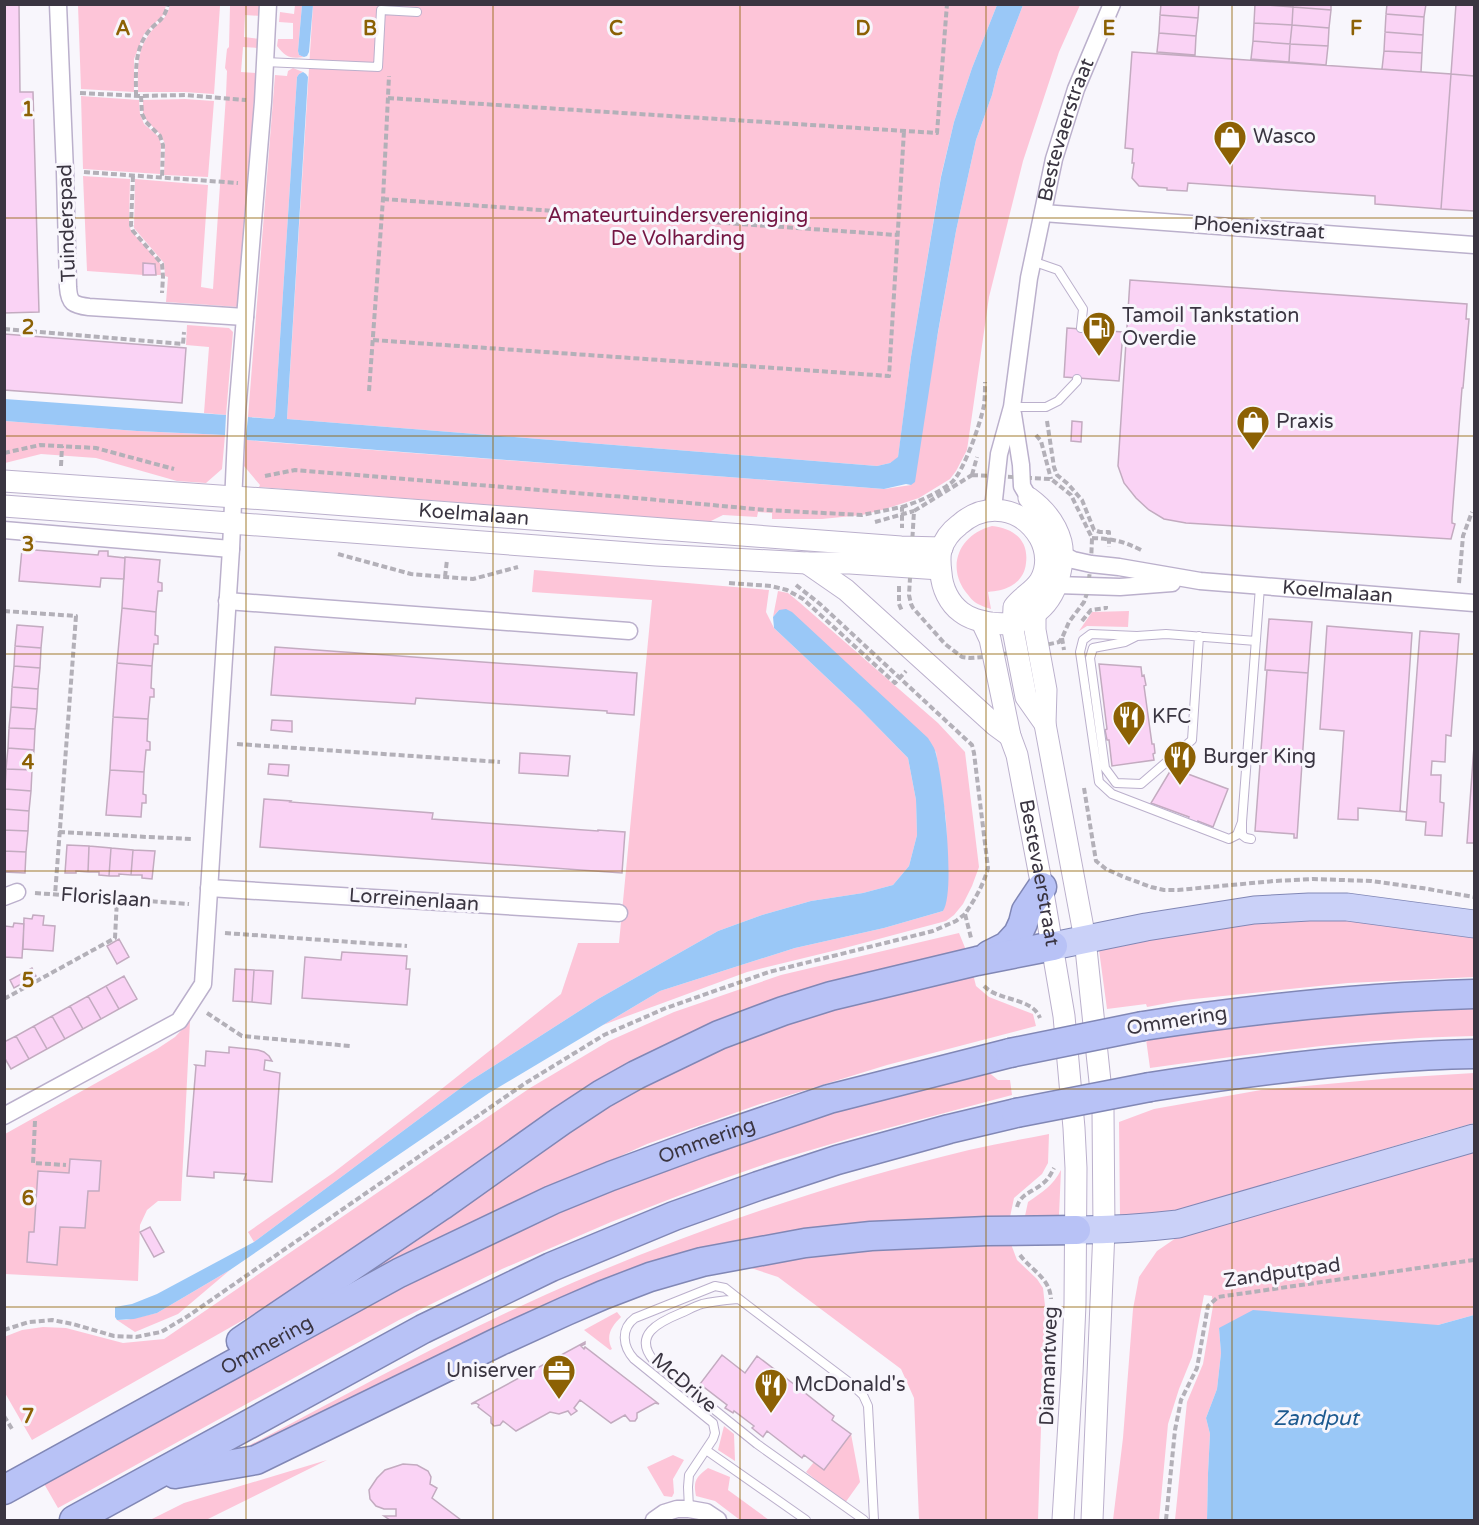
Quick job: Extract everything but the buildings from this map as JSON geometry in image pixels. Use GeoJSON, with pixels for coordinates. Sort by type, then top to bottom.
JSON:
{"type":"FeatureCollection","features":[{"type":"Feature","properties":{"kind":"highway"},"geometry":{"type":"LineString","coordinates":[[977,961],[1013,941],[1021,929],[1026,912],[1042,887]]}},
{"type":"Feature","properties":{"kind":"highway"},"geometry":{"type":"LineString","coordinates":[[106,1433],[441,1206],[561,1121],[636,1075],[719,1035],[831,996],[977,961],[1053,946]]}},
{"type":"Feature","properties":{"kind":"highway","name":"Ommering"},"geometry":{"type":"LineString","coordinates":[[4,1490],[399,1273],[562,1196],[682,1150],[829,1099],[1010,1053],[1143,1026],[1250,1010],[1360,1000],[1474,994]]}},
{"type":"Feature","properties":{"kind":"highway"},"geometry":{"type":"LineString","coordinates":[[74,1521],[423,1329],[560,1263],[674,1216],[770,1182],[948,1129],[1016,1113],[1150,1087],[1246,1072],[1474,1054]]}},
{"type":"Feature","properties":{"kind":"highway"},"geometry":{"type":"LineString","coordinates":[[149,1478],[256,1460],[575,1307],[650,1277],[702,1262],[769,1248],[871,1236],[987,1230],[1076,1230]]}},
{"type":"Feature","properties":{"kind":"main road"},"geometry":{"type":"LineString","coordinates":[[1053,946],[1146,927],[1254,910],[1309,907],[1347,907],[1474,924]]}},
{"type":"Feature","properties":{"kind":"main road"},"geometry":{"type":"LineString","coordinates":[[1076,1230],[1145,1228],[1178,1224],[1474,1138]]}},
{"type":"Feature","properties":{"kind":"street","name":"Tuinderspad"},"geometry":{"type":"LineString","coordinates":[[58,4],[70,299],[80,306],[245,317]]}},
{"type":"Feature","properties":{"kind":"street"},"geometry":{"type":"LineString","coordinates":[[4,1116],[179,1021],[203,984],[231,549],[235,443],[263,102],[268,4]]}},
{"type":"Feature","properties":{"kind":"street","name":"Bestevaerstraat"},"geometry":{"type":"LineString","coordinates":[[993,509],[999,454],[1012,407],[1029,278],[1054,159],[1076,89],[1112,4]]}},
{"type":"Feature","properties":{"kind":"street","name":"Phoenixstraat"},"geometry":{"type":"LineString","coordinates":[[1043,213],[1474,244]]}},
{"type":"Feature","properties":{"kind":"street"},"geometry":{"type":"LineString","coordinates":[[1012,407],[1022,486],[1029,498],[1052,520],[1061,542],[1053,550],[1046,563],[1041,580],[1014,607],[1013,623]]}},
{"type":"Feature","properties":{"kind":"street","name":"Koelmalaan"},"geometry":{"type":"LineString","coordinates":[[4,481],[233,497],[941,558]]}},
{"type":"Feature","properties":{"kind":"street","name":"Koelmalaan"},"geometry":{"type":"LineString","coordinates":[[4,506],[541,546],[807,563],[850,563],[912,557]]}},
{"type":"Feature","properties":{"kind":"street"},"geometry":{"type":"LineString","coordinates":[[993,509],[1020,516],[1053,550],[1061,568],[1057,585],[1047,603],[1035,614],[1013,623],[1001,625],[970,618],[951,603],[941,581],[941,558],[947,538],[962,522],[993,509]]}},
{"type":"Feature","properties":{"kind":"street"},"geometry":{"type":"LineString","coordinates":[[4,531],[231,549]]}},
{"type":"Feature","properties":{"kind":"street","name":"Koelmalaan"},"geometry":{"type":"LineString","coordinates":[[1053,550],[1073,560],[1091,564],[1200,582],[1466,602]]}},
{"type":"Feature","properties":{"kind":"street"},"geometry":{"type":"LineString","coordinates":[[807,563],[846,590],[995,725],[1011,736]]}},
{"type":"Feature","properties":{"kind":"street","name":"Koelmalaan"},"geometry":{"type":"LineString","coordinates":[[1057,585],[1120,586],[1200,582]]}},
{"type":"Feature","properties":{"kind":"street"},"geometry":{"type":"LineString","coordinates":[[227,601],[629,632]]}},
{"type":"Feature","properties":{"kind":"street","name":"Bestevaerstraat"},"geometry":{"type":"LineString","coordinates":[[1035,614],[1035,630],[1046,646],[1045,724],[1085,939],[1100,1071],[1104,1230]]}},
{"type":"Feature","properties":{"kind":"street","name":"Bestevaerstraat"},"geometry":{"type":"LineString","coordinates":[[982,622],[990,639],[1017,754],[1053,946],[1064,1016],[1074,1128]]}},
{"type":"Feature","properties":{"kind":"street","name":"Bestevaerstraat"},"geometry":{"type":"LineString","coordinates":[[1013,623],[1026,697],[1045,724]]}},
{"type":"Feature","properties":{"kind":"street","name":"Lorreinenlaan"},"geometry":{"type":"LineString","coordinates":[[209,888],[619,913]]}},
{"type":"Feature","properties":{"kind":"street","name":"Diamantweg"},"geometry":{"type":"LineString","coordinates":[[1063,1521],[1072,1373],[1076,1230],[1074,1128]]}},
{"type":"Feature","properties":{"kind":"street"},"geometry":{"type":"LineString","coordinates":[[1092,1521],[1104,1230]]}},
{"type":"Feature","properties":{"kind":"street"},"geometry":{"type":"LineString","coordinates":[[654,1521],[664,1513],[677,1509],[706,1512],[718,1521]]}},
{"type":"Feature","properties":{"kind":"lane"},"geometry":{"type":"LineString","coordinates":[[265,62],[378,67],[381,10],[417,12]]}},
{"type":"Feature","properties":{"kind":"lane"},"geometry":{"type":"LineString","coordinates":[[1032,261],[1058,270],[1083,309],[1081,328]]}},
{"type":"Feature","properties":{"kind":"lane"},"geometry":{"type":"LineString","coordinates":[[1012,407],[1046,407],[1058,401],[1077,379]]}},
{"type":"Feature","properties":{"kind":"lane"},"geometry":{"type":"LineString","coordinates":[[1251,839],[1242,835],[1242,822],[1260,587]]}},
{"type":"Feature","properties":{"kind":"lane"},"geometry":{"type":"LineString","coordinates":[[1242,822],[1237,835],[1229,839],[1112,794],[1099,782],[1080,652],[1083,640],[1091,634],[1137,636],[1166,634],[1256,641]]}},
{"type":"Feature","properties":{"kind":"lane"},"geometry":{"type":"LineString","coordinates":[[1137,636],[1125,642],[1093,648],[1090,658],[1105,768],[1116,783],[1141,784],[1192,740],[1199,636]]}},
{"type":"Feature","properties":{"kind":"lane"},"geometry":{"type":"LineString","coordinates":[[689,1509],[689,1475],[713,1439],[715,1433],[712,1423],[634,1359],[625,1347],[626,1328],[635,1318],[715,1286],[724,1288],[739,1299],[863,1395],[868,1406],[874,1521]]}},
{"type":"Feature","properties":{"kind":"lane","name":"McDrive"},"geometry":{"type":"LineString","coordinates":[[739,1299],[702,1304],[663,1320],[650,1330],[646,1338],[648,1354],[757,1444],[864,1521]]}},
{"type":"Feature","properties":{"kind":"lane"},"geometry":{"type":"LineString","coordinates":[[706,1450],[806,1521]]}},
{"type":"Feature","properties":{"kind":"path"},"geometry":{"type":"LineString","coordinates":[[162,178],[163,145],[160,136],[146,122],[142,114],[136,59],[146,35],[165,16],[168,4]]}},
{"type":"Feature","properties":{"kind":"path"},"geometry":{"type":"LineString","coordinates":[[388,99],[937,133],[947,4]]}},
{"type":"Feature","properties":{"kind":"path"},"geometry":{"type":"LineString","coordinates":[[369,391],[389,73],[378,67]]}},
{"type":"Feature","properties":{"kind":"path"},"geometry":{"type":"LineString","coordinates":[[61,91],[139,96],[185,95],[263,102]]}},
{"type":"Feature","properties":{"kind":"path"},"geometry":{"type":"LineString","coordinates":[[373,340],[889,376],[904,131]]}},
{"type":"Feature","properties":{"kind":"path"},"geometry":{"type":"LineString","coordinates":[[65,172],[256,185]]}},
{"type":"Feature","properties":{"kind":"path"},"geometry":{"type":"LineString","coordinates":[[133,176],[131,225],[133,231],[162,264],[160,311]]}},
{"type":"Feature","properties":{"kind":"path"},"geometry":{"type":"LineString","coordinates":[[382,199],[897,235]]}},
{"type":"Feature","properties":{"kind":"path"},"geometry":{"type":"LineString","coordinates":[[4,329],[183,344],[186,313]]}},
{"type":"Feature","properties":{"kind":"path"},"geometry":{"type":"LineString","coordinates":[[902,507],[921,501],[953,481],[966,461],[973,441],[984,406],[985,382]]}},
{"type":"Feature","properties":{"kind":"path"},"geometry":{"type":"LineString","coordinates":[[61,468],[62,446]]}},
{"type":"Feature","properties":{"kind":"path"},"geometry":{"type":"LineString","coordinates":[[1046,646],[970,658],[962,657],[945,644],[911,604],[909,594],[914,511],[972,475],[1051,479],[1071,495],[1092,538]]}},
{"type":"Feature","properties":{"kind":"path"},"geometry":{"type":"LineString","coordinates":[[1466,602],[1462,536],[1472,512]]}},
{"type":"Feature","properties":{"kind":"path"},"geometry":{"type":"LineString","coordinates":[[445,577],[447,556]]}},
{"type":"Feature","properties":{"kind":"path"},"geometry":{"type":"LineString","coordinates":[[4,1330],[29,1322],[52,1320],[114,1336],[136,1337],[161,1332],[188,1316],[524,1084],[604,1035],[666,1008],[769,972],[933,931],[956,921],[965,914],[979,893],[988,868],[972,745],[820,604],[792,583]]}},
{"type":"Feature","properties":{"kind":"path"},"geometry":{"type":"LineString","coordinates":[[4,611],[76,616],[55,895]]}},
{"type":"Feature","properties":{"kind":"path"},"geometry":{"type":"LineString","coordinates":[[218,743],[500,762]]}},
{"type":"Feature","properties":{"kind":"path"},"geometry":{"type":"LineString","coordinates":[[59,832],[212,839]]}},
{"type":"Feature","properties":{"kind":"path","name":"Florislaan"},"geometry":{"type":"LineString","coordinates":[[11,895],[55,895],[208,906]]}},
{"type":"Feature","properties":{"kind":"path"},"geometry":{"type":"LineString","coordinates":[[4,999],[115,938],[117,899]]}},
{"type":"Feature","properties":{"kind":"path"},"geometry":{"type":"LineString","coordinates":[[965,914],[984,986],[990,992],[1024,1002],[1039,1014],[1041,1019]]}},
{"type":"Feature","properties":{"kind":"path"},"geometry":{"type":"LineString","coordinates":[[206,932],[406,946]]}},
{"type":"Feature","properties":{"kind":"path"},"geometry":{"type":"LineString","coordinates":[[191,1002],[242,1036],[351,1046]]}},
{"type":"Feature","properties":{"kind":"path"},"geometry":{"type":"LineString","coordinates":[[36,1099],[33,1163],[66,1165]]}},
{"type":"Feature","properties":{"kind":"path","name":"Diamantweg"},"geometry":{"type":"LineString","coordinates":[[1052,1302],[1050,1287],[1023,1259],[1016,1248],[1016,1230],[1020,1198],[1043,1184],[1054,1170],[1056,1160]]}},
{"type":"Feature","properties":{"kind":"path","name":"Zandputpad"},"geometry":{"type":"LineString","coordinates":[[1166,1521],[1175,1430],[1181,1400],[1197,1368],[1208,1306],[1218,1297],[1474,1260]]}},
{"type":"Feature","properties":{"kind":"path"},"geometry":{"type":"LineString","coordinates":[[4,1416],[12,1429]]}},
{"type":"Feature","properties":{"kind":"green space"},"geometry":{"type":"Polygon","coordinates":[[[78,5],[166,5],[164,14],[144,34],[134,59],[134,92],[81,89],[78,5]]]}},
{"type":"Feature","properties":{"kind":"green space"},"geometry":{"type":"Polygon","coordinates":[[[170,5],[261,5],[261,16],[245,15],[244,37],[259,39],[258,48],[243,47],[241,72],[256,73],[239,307],[166,302],[168,277],[165,276],[164,263],[134,228],[135,179],[208,185],[201,287],[213,289],[230,6],[220,6],[214,94],[138,92],[138,63],[141,49],[151,31],[166,16],[170,5]]]}},
{"type":"Feature","properties":{"kind":"green space"},"geometry":{"type":"Polygon","coordinates":[[[295,5],[302,5],[298,51],[299,55],[304,57],[295,58],[283,53],[277,46],[278,39],[293,39],[293,23],[279,22],[280,12],[294,14],[295,5]]]}},
{"type":"Feature","properties":{"kind":"green space","name":"Amateurtuindersvereniging De Volharding"},"geometry":{"type":"Polygon","coordinates":[[[313,5],[997,5],[954,122],[941,176],[911,357],[898,458],[890,463],[877,466],[287,419],[313,5]]]}},
{"type":"Feature","properties":{"kind":"green space"},"geometry":{"type":"Polygon","coordinates":[[[1023,5],[1080,5],[1059,52],[1023,161],[989,297],[967,450],[950,479],[919,498],[862,515],[822,519],[772,519],[772,513],[758,512],[757,517],[723,515],[709,522],[259,487],[260,485],[244,466],[246,436],[247,440],[268,442],[884,489],[911,485],[956,231],[976,140],[998,70],[1023,5]]]}},
{"type":"Feature","properties":{"kind":"green space"},"geometry":{"type":"Polygon","coordinates":[[[293,68],[303,72],[297,77],[275,416],[273,419],[252,418],[248,417],[275,75],[287,76],[288,71],[293,68]]]}},
{"type":"Feature","properties":{"kind":"green space"},"geometry":{"type":"Polygon","coordinates":[[[81,96],[139,100],[140,114],[144,124],[158,136],[161,144],[160,174],[83,169],[81,96]]]}},
{"type":"Feature","properties":{"kind":"green space"},"geometry":{"type":"Polygon","coordinates":[[[143,100],[214,101],[208,177],[164,175],[165,144],[161,135],[143,114],[143,100]]]}},
{"type":"Feature","properties":{"kind":"green space"},"geometry":{"type":"Polygon","coordinates":[[[83,176],[130,179],[129,226],[160,263],[161,275],[156,275],[155,264],[144,263],[143,275],[87,271],[83,176]]]}},
{"type":"Feature","properties":{"kind":"green space"},"geometry":{"type":"Polygon","coordinates":[[[187,325],[229,328],[233,332],[226,415],[204,413],[209,347],[186,345],[187,325]]]}},
{"type":"Feature","properties":{"kind":"green space"},"geometry":{"type":"Polygon","coordinates":[[[5,421],[225,435],[222,469],[206,483],[177,481],[96,458],[41,454],[5,463],[5,421]]]}},
{"type":"Feature","properties":{"kind":"green space"},"geometry":{"type":"Polygon","coordinates":[[[992,526],[1007,529],[1018,537],[1025,548],[1026,563],[1022,576],[1017,582],[1006,588],[988,592],[991,609],[976,603],[965,591],[959,581],[957,561],[960,551],[972,536],[992,526]]]}},
{"type":"Feature","properties":{"kind":"green space"},"geometry":{"type":"Polygon","coordinates":[[[534,570],[769,590],[766,612],[774,628],[908,758],[916,800],[917,835],[909,866],[893,885],[863,893],[811,901],[718,931],[598,999],[470,1081],[254,1242],[248,1232],[333,1173],[561,994],[578,943],[619,943],[652,600],[532,592],[534,570]]]}},
{"type":"Feature","properties":{"kind":"green space"},"geometry":{"type":"Polygon","coordinates":[[[778,591],[788,593],[799,602],[938,723],[965,752],[979,867],[972,886],[963,904],[946,921],[747,972],[603,1025],[660,991],[795,948],[884,928],[943,911],[948,877],[946,820],[936,752],[779,610],[773,617],[778,591]]]}},
{"type":"Feature","properties":{"kind":"green space"},"geometry":{"type":"Polygon","coordinates":[[[1129,611],[1128,627],[1087,626],[1079,631],[1092,612],[1129,611]]]}},
{"type":"Feature","properties":{"kind":"green space"},"geometry":{"type":"Polygon","coordinates":[[[1327,919],[1474,937],[1474,977],[1348,983],[1184,1000],[1147,1007],[1146,1004],[1107,1009],[1099,950],[1107,942],[1250,921],[1327,919]]]}},
{"type":"Feature","properties":{"kind":"green space"},"geometry":{"type":"Polygon","coordinates":[[[959,933],[968,955],[713,1027],[335,1268],[32,1440],[5,1393],[4,1337],[22,1330],[43,1327],[66,1328],[123,1343],[164,1339],[530,1088],[609,1041],[674,1012],[781,975],[959,933]]]}},
{"type":"Feature","properties":{"kind":"green space"},"geometry":{"type":"Polygon","coordinates":[[[972,970],[976,986],[989,997],[1033,1014],[1036,1026],[887,1065],[760,1104],[647,1144],[526,1199],[358,1281],[353,1273],[576,1119],[713,1044],[972,970]]]}},
{"type":"Feature","properties":{"kind":"green space"},"geometry":{"type":"Polygon","coordinates":[[[1474,1007],[1474,1036],[1352,1043],[1150,1068],[1146,1039],[1345,1014],[1474,1007]]]}},
{"type":"Feature","properties":{"kind":"green space"},"geometry":{"type":"Polygon","coordinates":[[[190,1021],[181,1201],[158,1201],[147,1210],[140,1225],[138,1281],[5,1274],[5,1134],[157,1049],[175,1037],[190,1021]]]}},
{"type":"Feature","properties":{"kind":"green space"},"geometry":{"type":"Polygon","coordinates":[[[987,1071],[998,1080],[1010,1080],[1012,1095],[774,1161],[611,1222],[502,1269],[399,1320],[58,1508],[43,1482],[433,1270],[569,1206],[668,1167],[811,1119],[987,1071]]]}},
{"type":"Feature","properties":{"kind":"green space"},"geometry":{"type":"Polygon","coordinates":[[[1474,1073],[1474,1123],[1180,1211],[1120,1217],[1119,1122],[1154,1109],[1261,1090],[1474,1073]]]}},
{"type":"Feature","properties":{"kind":"green space"},"geometry":{"type":"Polygon","coordinates":[[[1049,1134],[1048,1163],[1042,1174],[1014,1198],[1010,1217],[748,1242],[253,1452],[250,1445],[470,1330],[545,1295],[648,1252],[754,1213],[861,1179],[969,1150],[1049,1134]]]}},
{"type":"Feature","properties":{"kind":"green space"},"geometry":{"type":"Polygon","coordinates":[[[1474,1149],[1474,1315],[1438,1325],[1219,1328],[1221,1353],[1217,1389],[1206,1418],[1210,1434],[1207,1520],[1175,1520],[1187,1402],[1203,1364],[1213,1306],[1212,1296],[1204,1295],[1192,1357],[1168,1424],[1159,1520],[1113,1520],[1123,1438],[1133,1309],[1139,1277],[1157,1251],[1176,1238],[1474,1149]]]}},
{"type":"Feature","properties":{"kind":"green space"},"geometry":{"type":"Polygon","coordinates":[[[1061,1170],[1059,1215],[1025,1216],[1028,1202],[1051,1185],[1061,1170]]]}},
{"type":"Feature","properties":{"kind":"green space"},"geometry":{"type":"Polygon","coordinates":[[[1011,1244],[1017,1260],[1043,1288],[1045,1306],[1038,1520],[919,1520],[914,1398],[901,1369],[778,1277],[733,1262],[860,1251],[1011,1244]]]}},
{"type":"Feature","properties":{"kind":"green space"},"geometry":{"type":"Polygon","coordinates":[[[230,1270],[178,1314],[135,1332],[117,1320],[157,1313],[230,1270]]]}},
{"type":"Feature","properties":{"kind":"green space"},"geometry":{"type":"Polygon","coordinates":[[[617,1312],[621,1317],[610,1331],[609,1339],[612,1349],[610,1350],[584,1330],[617,1312]]]}},
{"type":"Feature","properties":{"kind":"green space"},"geometry":{"type":"Polygon","coordinates":[[[724,1426],[734,1434],[735,1461],[718,1450],[724,1426]]]}},
{"type":"Feature","properties":{"kind":"green space"},"geometry":{"type":"Polygon","coordinates":[[[851,1434],[860,1482],[845,1503],[806,1472],[814,1462],[824,1469],[851,1434]]]}},
{"type":"Feature","properties":{"kind":"green space"},"geometry":{"type":"Polygon","coordinates":[[[673,1455],[684,1460],[673,1479],[672,1497],[664,1496],[647,1467],[673,1455]]]}},
{"type":"Feature","properties":{"kind":"green space"},"geometry":{"type":"Polygon","coordinates":[[[327,1460],[206,1520],[150,1520],[184,1503],[327,1460]]]}},
{"type":"Feature","properties":{"kind":"green space"},"geometry":{"type":"Polygon","coordinates":[[[708,1468],[730,1477],[728,1490],[769,1520],[740,1520],[715,1501],[696,1496],[696,1480],[708,1468]]]}},
{"type":"Feature","properties":{"kind":"water"},"geometry":{"type":"Polygon","coordinates":[[[302,5],[313,5],[309,52],[304,57],[299,55],[298,51],[302,5]]]}},
{"type":"Feature","properties":{"kind":"water"},"geometry":{"type":"Polygon","coordinates":[[[997,5],[1023,5],[998,70],[976,140],[956,231],[915,482],[911,485],[884,489],[247,440],[248,417],[273,419],[275,416],[297,77],[303,72],[308,77],[287,419],[877,466],[890,463],[898,457],[911,357],[941,177],[954,122],[997,5]]]}},
{"type":"Feature","properties":{"kind":"water"},"geometry":{"type":"Polygon","coordinates":[[[5,399],[226,415],[225,435],[5,421],[5,399]]]}},
{"type":"Feature","properties":{"kind":"water"},"geometry":{"type":"Polygon","coordinates":[[[786,609],[792,612],[928,738],[934,748],[942,787],[947,835],[948,882],[947,900],[943,911],[884,928],[795,948],[660,991],[489,1093],[230,1270],[157,1313],[134,1319],[117,1320],[115,1307],[132,1304],[157,1294],[254,1242],[470,1081],[598,999],[718,931],[811,901],[863,893],[893,885],[909,866],[917,835],[916,800],[908,758],[774,628],[773,617],[779,610],[786,609]]]}},
{"type":"Feature","properties":{"kind":"water","name":"Zandput"},"geometry":{"type":"Polygon","coordinates":[[[1253,1310],[1438,1325],[1474,1315],[1474,1520],[1207,1520],[1210,1434],[1206,1418],[1217,1389],[1221,1353],[1219,1328],[1253,1310]]]}},
{"type":"Feature","properties":{"kind":"place","name":"Wasco"},"geometry":{"type":"Point","coordinates":[1230,166]}},
{"type":"Feature","properties":{"kind":"place","name":"Tamoil Tankstation Overdie"},"geometry":{"type":"Point","coordinates":[1099,357]}},
{"type":"Feature","properties":{"kind":"place","name":"Praxis"},"geometry":{"type":"Point","coordinates":[1253,451]}},
{"type":"Feature","properties":{"kind":"place","name":"KFC"},"geometry":{"type":"Point","coordinates":[1129,746]}},
{"type":"Feature","properties":{"kind":"place","name":"Burger King"},"geometry":{"type":"Point","coordinates":[1180,786]}},
{"type":"Feature","properties":{"kind":"place","name":"Uniserver"},"geometry":{"type":"Point","coordinates":[559,1400]}},
{"type":"Feature","properties":{"kind":"place","name":"McDonald's"},"geometry":{"type":"Point","coordinates":[771,1414]}}]}
